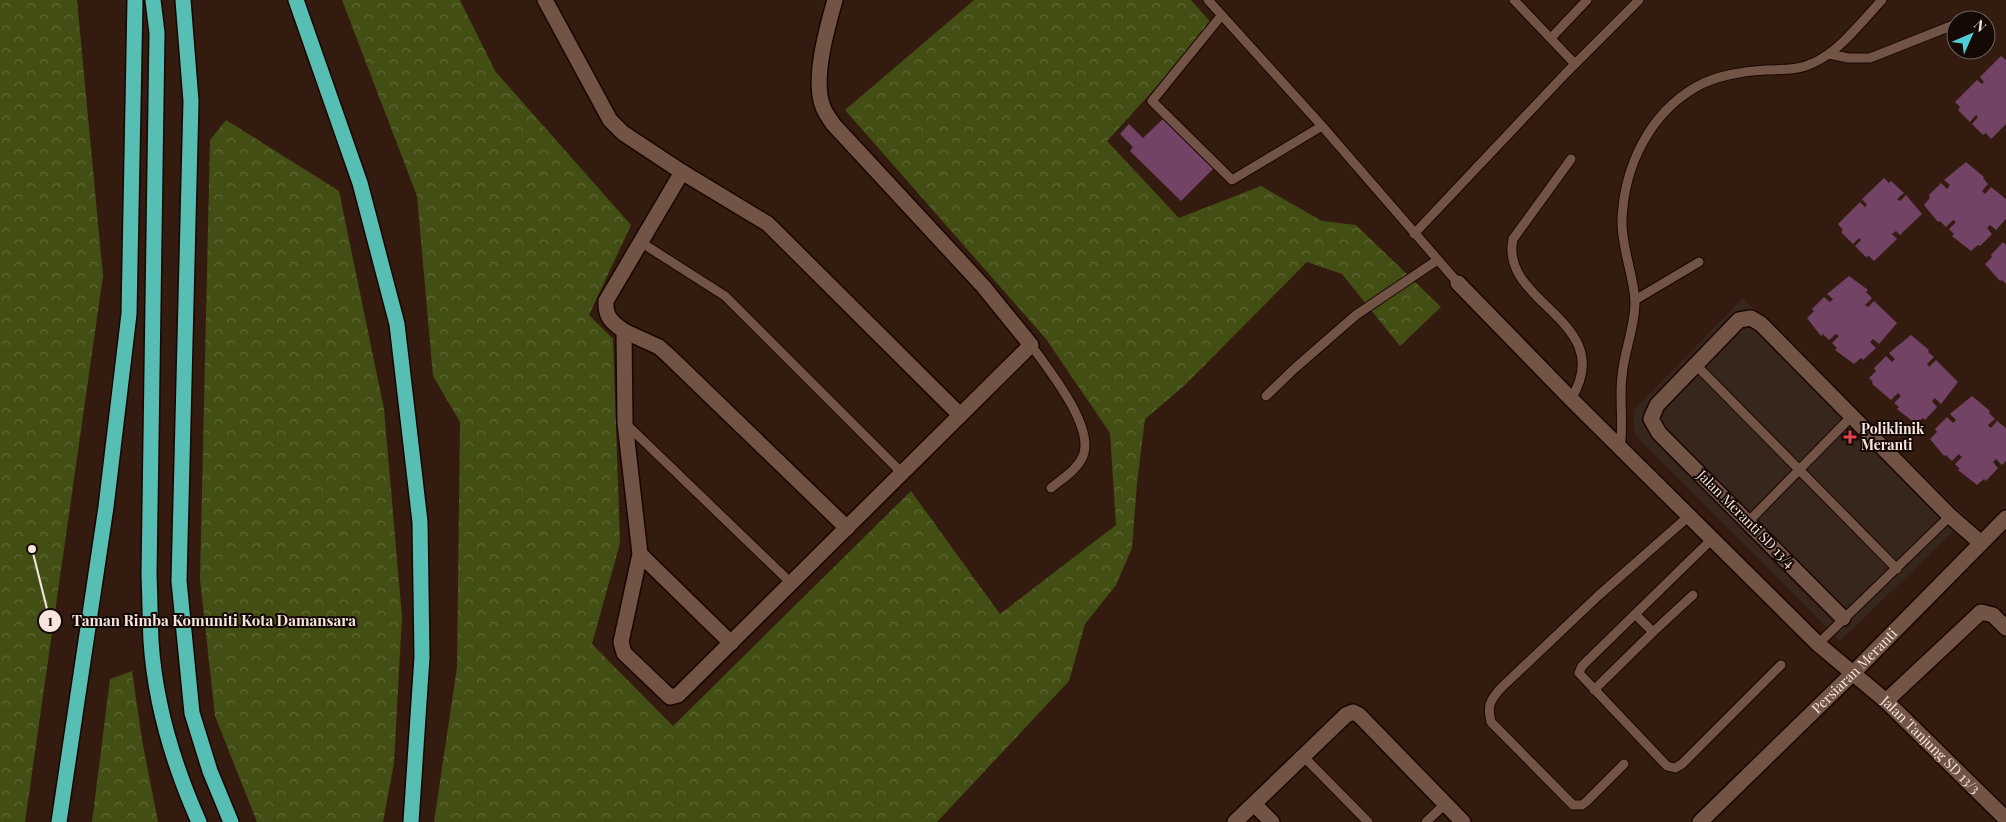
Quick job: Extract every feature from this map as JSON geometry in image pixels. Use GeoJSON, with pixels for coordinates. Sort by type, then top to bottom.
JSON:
{"type":"FeatureCollection","features":[{"type":"Feature","properties":{"kind":"highway"},"geometry":{"type":"LineString","coordinates":[[59,822],[106,507],[129,314],[135,0]]}},
{"type":"Feature","properties":{"kind":"highway"},"geometry":{"type":"LineString","coordinates":[[153,0],[157,33],[149,575],[151,642],[161,704],[172,748],[185,791],[199,822]]}},
{"type":"Feature","properties":{"kind":"highway"},"geometry":{"type":"LineString","coordinates":[[183,0],[191,101],[179,581],[192,713],[210,771],[231,822]]}},
{"type":"Feature","properties":{"kind":"highway"},"geometry":{"type":"LineString","coordinates":[[296,0],[360,183],[397,324],[420,522],[422,657],[412,820]]}},
{"type":"Feature","properties":{"kind":"street"},"geometry":{"type":"LineString","coordinates":[[545,0],[610,120],[623,133],[682,172],[768,224],[960,416]]}},
{"type":"Feature","properties":{"kind":"street"},"geometry":{"type":"LineString","coordinates":[[624,330],[625,423],[640,554],[621,642],[622,648],[670,697],[678,695],[1032,345],[984,286],[833,124],[823,107],[819,89],[826,34],[835,0]]}},
{"type":"Feature","properties":{"kind":"street"},"geometry":{"type":"LineString","coordinates":[[682,172],[642,243],[606,301],[605,312],[611,323],[659,347],[847,528]]}},
{"type":"Feature","properties":{"kind":"street","name":"Jalan Tanjung SD 13/3"},"geometry":{"type":"LineString","coordinates":[[1458,283],[1571,399],[1818,644],[1886,701],[2006,819]]}},
{"type":"Feature","properties":{"kind":"street"},"geometry":{"type":"LineString","coordinates":[[1696,365],[1739,320],[1751,318],[1762,324],[1950,516],[1981,543]]}},
{"type":"Feature","properties":{"kind":"street","name":"Jalan Meranti SD 13/4"},"geometry":{"type":"LineString","coordinates":[[1696,365],[1658,405],[1651,419],[1660,433],[1843,618]]}},
{"type":"Feature","properties":{"kind":"street","name":"Persiaran Meranti"},"geometry":{"type":"LineString","coordinates":[[1700,822],[2006,518]]}},
{"type":"Feature","properties":{"kind":"street"},"geometry":{"type":"LineString","coordinates":[[640,554],[731,643]]}},
{"type":"Feature","properties":{"kind":"street"},"geometry":{"type":"LineString","coordinates":[[1886,701],[1981,612],[1992,615],[2006,628]]}},
{"type":"Feature","properties":{"kind":"street"},"geometry":{"type":"LineString","coordinates":[[1235,822],[1346,715],[1352,712],[1359,715],[1462,822]]}},
{"type":"Feature","properties":{"kind":"street"},"geometry":{"type":"LineString","coordinates":[[1254,804],[1272,822]]}},
{"type":"Feature","properties":{"kind":"lane"},"geometry":{"type":"LineString","coordinates":[[1208,0],[1322,126],[1436,261],[1458,283]]}},
{"type":"Feature","properties":{"kind":"lane"},"geometry":{"type":"LineString","coordinates":[[1514,0],[1576,64]]}},
{"type":"Feature","properties":{"kind":"lane"},"geometry":{"type":"LineString","coordinates":[[1551,38],[1587,0]]}},
{"type":"Feature","properties":{"kind":"lane"},"geometry":{"type":"LineString","coordinates":[[1414,234],[1639,0]]}},
{"type":"Feature","properties":{"kind":"lane"},"geometry":{"type":"LineString","coordinates":[[1620,448],[1622,436],[1622,373],[1634,328],[1635,300],[1622,221],[1628,185],[1640,144],[1656,120],[1677,100],[1697,86],[1746,72],[1789,70],[1812,64],[1829,54],[1882,0]]}},
{"type":"Feature","properties":{"kind":"lane"},"geometry":{"type":"LineString","coordinates":[[1221,16],[1152,101],[1232,180],[1322,126]]}},
{"type":"Feature","properties":{"kind":"lane"},"geometry":{"type":"LineString","coordinates":[[1829,54],[1848,58],[1870,58],[1946,28]]}},
{"type":"Feature","properties":{"kind":"lane"},"geometry":{"type":"LineString","coordinates":[[1571,159],[1513,240],[1510,251],[1514,266],[1521,278],[1576,339],[1583,353],[1584,363],[1579,385],[1571,399]]}},
{"type":"Feature","properties":{"kind":"lane"},"geometry":{"type":"LineString","coordinates":[[642,243],[725,296],[902,473]]}},
{"type":"Feature","properties":{"kind":"lane"},"geometry":{"type":"LineString","coordinates":[[1266,396],[1356,315],[1436,261]]}},
{"type":"Feature","properties":{"kind":"lane"},"geometry":{"type":"LineString","coordinates":[[1635,300],[1699,262]]}},
{"type":"Feature","properties":{"kind":"lane"},"geometry":{"type":"LineString","coordinates":[[1032,345],[1062,389],[1081,424],[1085,444],[1084,454],[1077,466],[1051,488]]}},
{"type":"Feature","properties":{"kind":"lane"},"geometry":{"type":"LineString","coordinates":[[1696,365],[1802,470],[1897,569]]}},
{"type":"Feature","properties":{"kind":"lane"},"geometry":{"type":"LineString","coordinates":[[1749,521],[1802,470],[1852,416]]}},
{"type":"Feature","properties":{"kind":"lane"},"geometry":{"type":"LineString","coordinates":[[625,423],[791,583]]}},
{"type":"Feature","properties":{"kind":"lane"},"geometry":{"type":"LineString","coordinates":[[1624,764],[1586,802],[1582,805],[1573,805],[1491,722],[1488,710],[1494,696],[1501,688],[1598,596],[1689,516]]}},
{"type":"Feature","properties":{"kind":"lane"},"geometry":{"type":"LineString","coordinates":[[1818,644],[1950,516]]}},
{"type":"Feature","properties":{"kind":"lane"},"geometry":{"type":"LineString","coordinates":[[1712,539],[1582,666],[1579,672],[1667,766],[1675,768],[1682,764],[1781,665]]}},
{"type":"Feature","properties":{"kind":"lane"},"geometry":{"type":"LineString","coordinates":[[1594,690],[1652,632],[1693,595]]}},
{"type":"Feature","properties":{"kind":"lane"},"geometry":{"type":"LineString","coordinates":[[1635,614],[1652,632]]}},
{"type":"Feature","properties":{"kind":"lane"},"geometry":{"type":"LineString","coordinates":[[1303,756],[1368,822]]}},
{"type":"Feature","properties":{"kind":"lane"},"geometry":{"type":"LineString","coordinates":[[1426,822],[1445,804]]}},
{"type":"Feature","properties":{"kind":"shaded area"},"geometry":{"type":"Polygon","coordinates":[[[1743,298],[1967,518],[1840,641],[1635,435],[1633,411],[1743,298]]]}},
{"type":"Feature","properties":{"kind":"green space"},"geometry":{"type":"Polygon","coordinates":[[[0,0],[77,0],[103,276],[25,822],[0,822],[0,0]]]}},
{"type":"Feature","properties":{"kind":"green space"},"geometry":{"type":"Polygon","coordinates":[[[342,0],[460,0],[495,71],[631,225],[589,315],[613,339],[620,543],[592,644],[673,726],[911,491],[1000,614],[1116,525],[1110,433],[1046,339],[845,110],[974,0],[1191,0],[1213,25],[1107,141],[1179,218],[1261,186],[1322,221],[1356,225],[1441,307],[1400,346],[1342,274],[1307,262],[1185,385],[1145,419],[1137,483],[1132,548],[1116,585],[1085,624],[1069,681],[937,822],[434,822],[457,667],[460,422],[433,376],[417,196],[342,0]]]}},
{"type":"Feature","properties":{"kind":"green space"},"geometry":{"type":"Polygon","coordinates":[[[226,120],[339,191],[384,409],[402,617],[394,763],[383,822],[257,822],[215,716],[200,579],[210,140],[226,120]]]}},
{"type":"Feature","properties":{"kind":"green space"},"geometry":{"type":"Polygon","coordinates":[[[132,671],[142,740],[158,822],[92,822],[110,679],[132,671]]]}},
{"type":"Feature","properties":{"kind":"building"},"geometry":{"type":"Polygon","coordinates":[[[2001,56],[2006,60],[2006,124],[1991,139],[1986,133],[1983,135],[1972,124],[1978,117],[1976,115],[1970,122],[1958,110],[1960,107],[1955,102],[1977,80],[1982,84],[1984,82],[1980,77],[2001,56]]]}},
{"type":"Feature","properties":{"kind":"building"},"geometry":{"type":"Polygon","coordinates":[[[1164,118],[1214,168],[1181,201],[1130,151],[1133,147],[1120,134],[1129,124],[1143,138],[1164,118]]]}},
{"type":"Feature","properties":{"kind":"building"},"geometry":{"type":"Polygon","coordinates":[[[1966,162],[1984,177],[1988,184],[1982,191],[1985,194],[1991,187],[2006,199],[2006,219],[1996,230],[1990,225],[1987,228],[1992,234],[1980,246],[1978,245],[1971,251],[1952,236],[1954,234],[1949,229],[1956,222],[1953,220],[1946,227],[1940,221],[1938,222],[1924,205],[1930,198],[1929,195],[1941,183],[1947,189],[1950,185],[1944,180],[1966,162]]]}},
{"type":"Feature","properties":{"kind":"building"},"geometry":{"type":"Polygon","coordinates":[[[1884,178],[1889,183],[1891,181],[1904,193],[1897,199],[1900,201],[1906,195],[1922,214],[1900,235],[1896,231],[1892,234],[1897,239],[1874,261],[1869,256],[1866,257],[1855,246],[1861,240],[1859,238],[1853,244],[1841,232],[1843,230],[1838,224],[1860,202],[1865,207],[1867,205],[1862,199],[1884,178]]]}},
{"type":"Feature","properties":{"kind":"building"},"geometry":{"type":"Polygon","coordinates":[[[2003,242],[2006,245],[2006,284],[2002,280],[2000,281],[1985,264],[2003,242]]]}},
{"type":"Feature","properties":{"kind":"building"},"geometry":{"type":"Polygon","coordinates":[[[1849,276],[1868,290],[1866,292],[1872,298],[1865,305],[1868,307],[1874,301],[1897,323],[1879,344],[1873,339],[1870,342],[1876,348],[1863,360],[1861,358],[1854,364],[1835,350],[1837,348],[1832,343],[1839,336],[1836,334],[1829,340],[1823,334],[1821,336],[1807,318],[1814,311],[1812,309],[1824,297],[1830,302],[1833,299],[1827,294],[1849,276]]]}},
{"type":"Feature","properties":{"kind":"building"},"geometry":{"type":"Polygon","coordinates":[[[1911,335],[1929,350],[1928,352],[1934,357],[1927,364],[1929,367],[1936,360],[1958,382],[1941,404],[1935,398],[1932,401],[1937,407],[1925,420],[1923,418],[1916,424],[1897,409],[1899,407],[1894,403],[1901,396],[1898,393],[1891,400],[1872,384],[1873,382],[1869,378],[1876,371],[1874,368],[1886,356],[1892,362],[1895,359],[1889,353],[1911,335]]]}},
{"type":"Feature","properties":{"kind":"building"},"geometry":{"type":"Polygon","coordinates":[[[1972,396],[1990,411],[1989,413],[1995,419],[1988,425],[1991,428],[1997,421],[2006,428],[2006,461],[2002,465],[1996,459],[1993,462],[1998,468],[1986,481],[1984,479],[1977,485],[1958,470],[1960,469],[1955,464],[1962,457],[1959,454],[1952,461],[1946,455],[1944,456],[1930,439],[1937,432],[1935,429],[1947,417],[1953,423],[1956,420],[1950,414],[1972,396]]]}},
{"type":"Feature","properties":{"kind":"place","name":"Poliklinik Meranti"},"geometry":{"type":"Point","coordinates":[1850,437]}},
{"type":"Feature","properties":{"kind":"place","name":"Taman Rimba Komuniti Kota Damansara"},"geometry":{"type":"Point","coordinates":[32,549]}}]}
